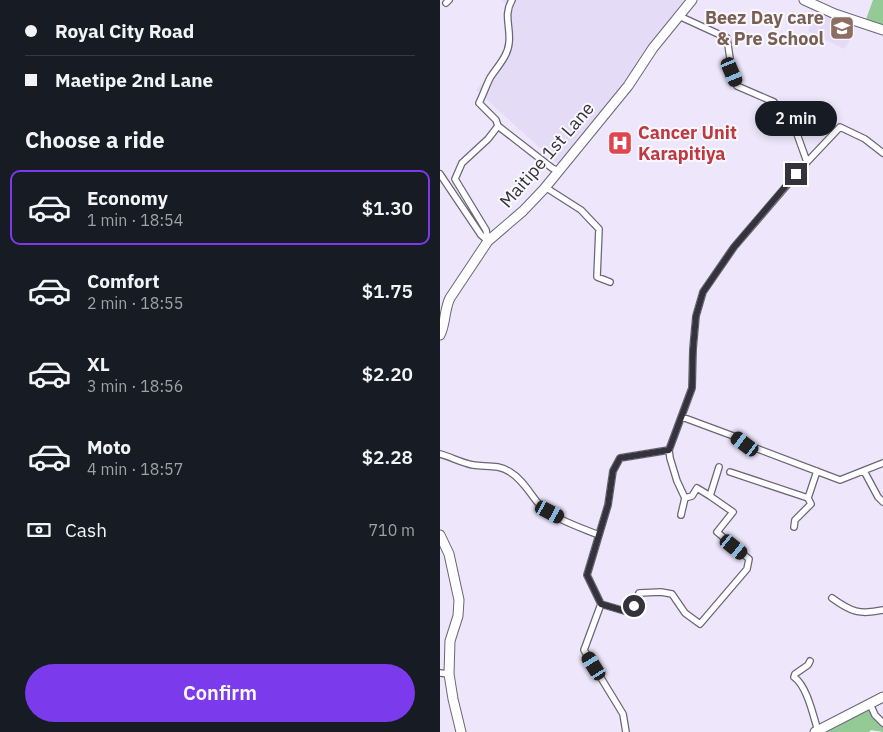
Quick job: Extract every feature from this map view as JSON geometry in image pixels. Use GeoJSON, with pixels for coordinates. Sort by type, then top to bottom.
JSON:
{"type":"FeatureCollection","features":[{"type":"Feature","properties":{"kind":"street"},"geometry":{"type":"LineString","coordinates":[[512,0],[506,17],[510,42],[479,103],[496,120],[498,126],[558,171]]}},
{"type":"Feature","properties":{"kind":"street","name":"Maitipe 1st Lane"},"geometry":{"type":"LineString","coordinates":[[440,335],[445,325],[446,306],[450,298],[488,241],[523,211],[545,187],[628,86],[653,48],[692,0]]}},
{"type":"Feature","properties":{"kind":"street"},"geometry":{"type":"LineString","coordinates":[[804,0],[836,14],[882,27]]}},
{"type":"Feature","properties":{"kind":"street"},"geometry":{"type":"LineString","coordinates":[[679,16],[727,38],[732,72],[738,86],[774,102],[797,134],[807,162]]}},
{"type":"Feature","properties":{"kind":"street"},"geometry":{"type":"LineString","coordinates":[[488,241],[486,230],[457,186],[455,179],[462,164],[488,139],[498,126]]}},
{"type":"Feature","properties":{"kind":"street"},"geometry":{"type":"LineString","coordinates":[[681,515],[685,498],[677,481],[669,450],[692,388],[696,316],[703,292],[734,247],[807,162],[840,127],[865,140],[883,153]]}},
{"type":"Feature","properties":{"kind":"street"},"geometry":{"type":"LineString","coordinates":[[440,174],[481,235],[488,241]]}},
{"type":"Feature","properties":{"kind":"street"},"geometry":{"type":"LineString","coordinates":[[545,187],[581,210],[599,229],[597,277],[610,282]]}},
{"type":"Feature","properties":{"kind":"street"},"geometry":{"type":"LineString","coordinates":[[681,418],[718,433]]}},
{"type":"Feature","properties":{"kind":"street"},"geometry":{"type":"LineString","coordinates":[[681,418],[736,437],[745,444],[840,480],[883,463]]}},
{"type":"Feature","properties":{"kind":"street"},"geometry":{"type":"LineString","coordinates":[[626,732],[623,714],[584,650],[601,604],[587,575],[608,505],[613,471],[620,458],[669,450]]}},
{"type":"Feature","properties":{"kind":"street"},"geometry":{"type":"LineString","coordinates":[[440,454],[472,465],[502,467],[511,472],[531,492],[539,504],[550,512],[578,527],[599,535]]}},
{"type":"Feature","properties":{"kind":"street"},"geometry":{"type":"LineString","coordinates":[[710,496],[719,467]]}},
{"type":"Feature","properties":{"kind":"street"},"geometry":{"type":"LineString","coordinates":[[794,526],[795,520],[811,504],[808,498],[817,471]]}},
{"type":"Feature","properties":{"kind":"street"},"geometry":{"type":"LineString","coordinates":[[864,471],[878,497],[883,502]]}},
{"type":"Feature","properties":{"kind":"street"},"geometry":{"type":"LineString","coordinates":[[730,472],[808,498]]}},
{"type":"Feature","properties":{"kind":"street"},"geometry":{"type":"LineString","coordinates":[[601,604],[628,612],[634,606],[639,593],[661,592],[672,594],[685,613],[700,624],[747,569],[750,559],[717,532],[733,512],[697,488],[692,496],[685,498]]}},
{"type":"Feature","properties":{"kind":"street"},"geometry":{"type":"LineString","coordinates":[[440,535],[449,554],[459,600],[458,616],[450,641],[445,674],[461,732]]}},
{"type":"Feature","properties":{"kind":"street"},"geometry":{"type":"LineString","coordinates":[[832,598],[846,608],[856,612],[868,613],[883,610]]}},
{"type":"Feature","properties":{"kind":"street"},"geometry":{"type":"LineString","coordinates":[[810,662],[795,674],[794,677],[804,689],[816,731],[883,697]]}},
{"type":"Feature","properties":{"kind":"street"},"geometry":{"type":"LineString","coordinates":[[870,704],[883,723]]}},
{"type":"Feature","properties":{"kind":"shaded area"},"geometry":{"type":"Polygon","coordinates":[[[501,0],[692,0],[561,167],[476,90],[492,73],[503,55],[513,30],[511,9],[501,0]]]}},
{"type":"Feature","properties":{"kind":"shaded area"},"geometry":{"type":"Polygon","coordinates":[[[819,7],[856,21],[849,42],[844,49],[808,31],[819,7]]]}},
{"type":"Feature","properties":{"kind":"green space"},"geometry":{"type":"Polygon","coordinates":[[[873,0],[883,0],[883,30],[865,22],[873,0]]]}},
{"type":"Feature","properties":{"kind":"green space"},"geometry":{"type":"Polygon","coordinates":[[[867,705],[883,724],[883,732],[871,730],[869,732],[815,732],[867,705]]]}},
{"type":"Feature","properties":{"kind":"place","name":"Beez Day care & Pre School"},"geometry":{"type":"Point","coordinates":[842,28]}},
{"type":"Feature","properties":{"kind":"place","name":"Cancer Unit Karapitiya"},"geometry":{"type":"Point","coordinates":[620,143]}},
{"type":"Feature","properties":{"kind":"route"},"geometry":{"type":"LineString","coordinates":[[634,606],[628,612],[601,604],[587,575],[608,505],[613,471],[620,458],[669,450],[692,388],[696,316],[703,292],[734,247],[796,174]]}}]}
